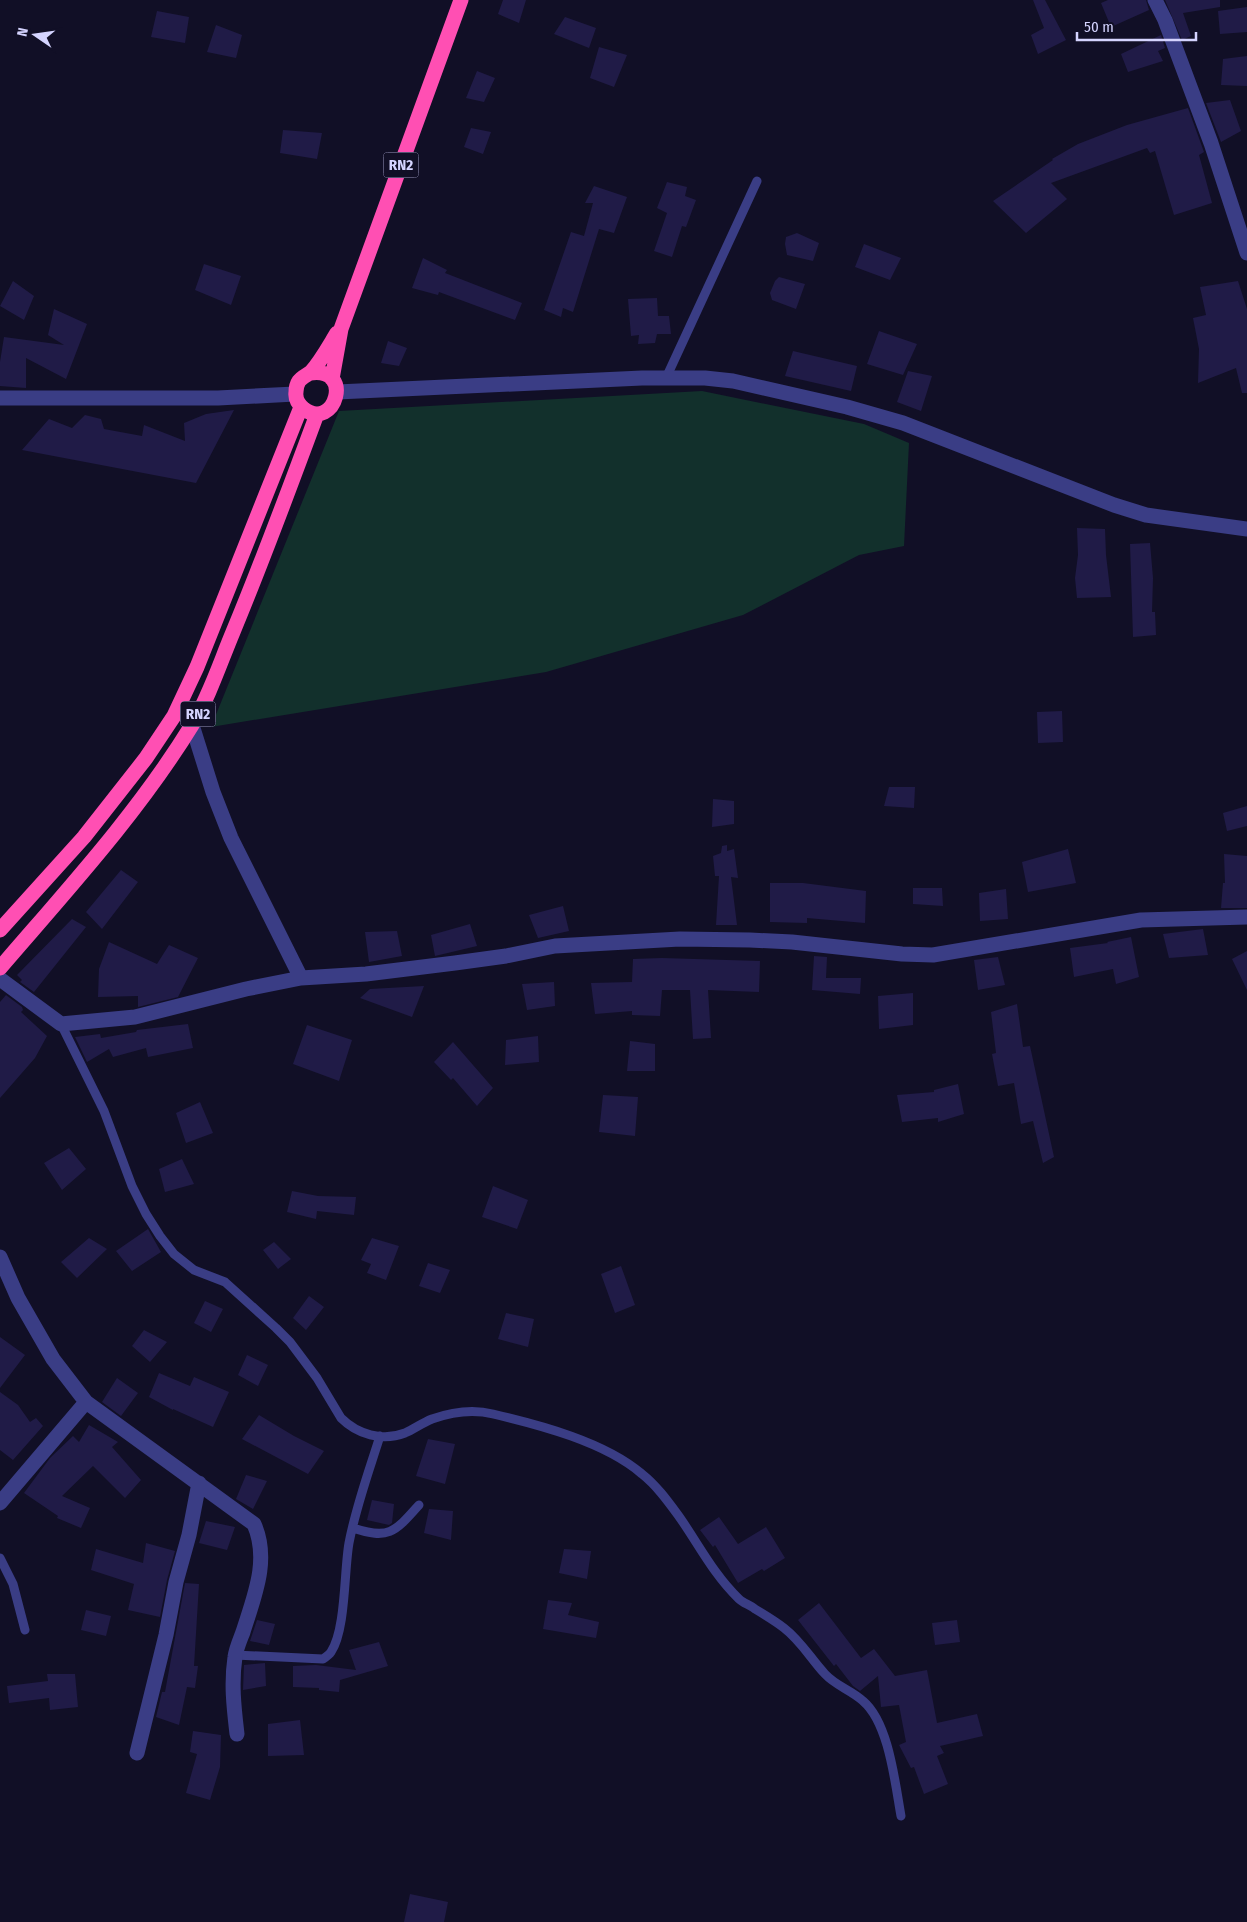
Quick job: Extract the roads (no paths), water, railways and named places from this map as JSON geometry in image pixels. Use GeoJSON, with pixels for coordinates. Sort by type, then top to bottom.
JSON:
{"type":"FeatureCollection","features":[{"type":"Feature","properties":{"kind":"highway","name":"RN2"},"geometry":{"type":"LineString","coordinates":[[0,930],[84,837],[146,758],[174,716],[198,667],[298,400],[299,381],[310,373],[340,329],[462,0]]}},
{"type":"Feature","properties":{"kind":"highway","name":"RN2"},"geometry":{"type":"LineString","coordinates":[[0,968],[90,863],[146,791],[192,725],[207,696],[263,560],[317,414],[325,412],[332,407],[336,400],[335,385],[340,329]]}},
{"type":"Feature","properties":{"kind":"highway"},"geometry":{"type":"LineString","coordinates":[[310,373],[320,372],[335,385]]}},
{"type":"Feature","properties":{"kind":"highway"},"geometry":{"type":"LineString","coordinates":[[298,400],[308,412],[317,414]]}},
{"type":"Feature","properties":{"kind":"street"},"geometry":{"type":"LineString","coordinates":[[1155,0],[1212,143],[1247,253]]}},
{"type":"Feature","properties":{"kind":"street"},"geometry":{"type":"LineString","coordinates":[[335,385],[666,378],[705,378],[733,381],[903,422],[1114,505],[1146,515],[1247,529]]}},
{"type":"Feature","properties":{"kind":"street"},"geometry":{"type":"LineString","coordinates":[[0,398],[298,400]]}},
{"type":"Feature","properties":{"kind":"street"},"geometry":{"type":"LineString","coordinates":[[192,725],[213,792],[231,838],[302,978]]}},
{"type":"Feature","properties":{"kind":"street"},"geometry":{"type":"LineString","coordinates":[[0,979],[61,1024],[135,1017],[246,989],[302,978],[366,974],[455,963],[506,956],[555,946],[661,940],[767,940],[902,954],[934,955],[1141,920],[1247,916]]}},
{"type":"Feature","properties":{"kind":"street"},"geometry":{"type":"LineString","coordinates":[[0,1257],[18,1298],[43,1343],[86,1402],[254,1524],[261,1545],[262,1558],[255,1594],[235,1655],[232,1696],[237,1734]]}},
{"type":"Feature","properties":{"kind":"street"},"geometry":{"type":"LineString","coordinates":[[0,1503],[86,1402]]}},
{"type":"Feature","properties":{"kind":"street"},"geometry":{"type":"LineString","coordinates":[[136,1753],[166,1635],[199,1483]]}},
{"type":"Feature","properties":{"kind":"lane"},"geometry":{"type":"LineString","coordinates":[[666,378],[757,181]]}},
{"type":"Feature","properties":{"kind":"lane"},"geometry":{"type":"LineString","coordinates":[[61,1024],[104,1111],[132,1186],[160,1236],[174,1254],[194,1270],[225,1282],[276,1328],[303,1360],[341,1418],[365,1434],[392,1437],[406,1432],[419,1424],[449,1414],[470,1411],[491,1413],[586,1442],[621,1459],[642,1474],[660,1492],[679,1517],[711,1568],[740,1600],[784,1628],[796,1639],[825,1675],[839,1687],[862,1700],[874,1712],[882,1730],[901,1816]]}},
{"type":"Feature","properties":{"kind":"lane"},"geometry":{"type":"LineString","coordinates":[[235,1655],[323,1659],[331,1653],[339,1626],[352,1528],[380,1436]]}},
{"type":"Feature","properties":{"kind":"lane"},"geometry":{"type":"LineString","coordinates":[[352,1528],[371,1534],[391,1532],[419,1505]]}},
{"type":"Feature","properties":{"kind":"lane"},"geometry":{"type":"LineString","coordinates":[[0,1558],[13,1584],[25,1630]]}}]}
